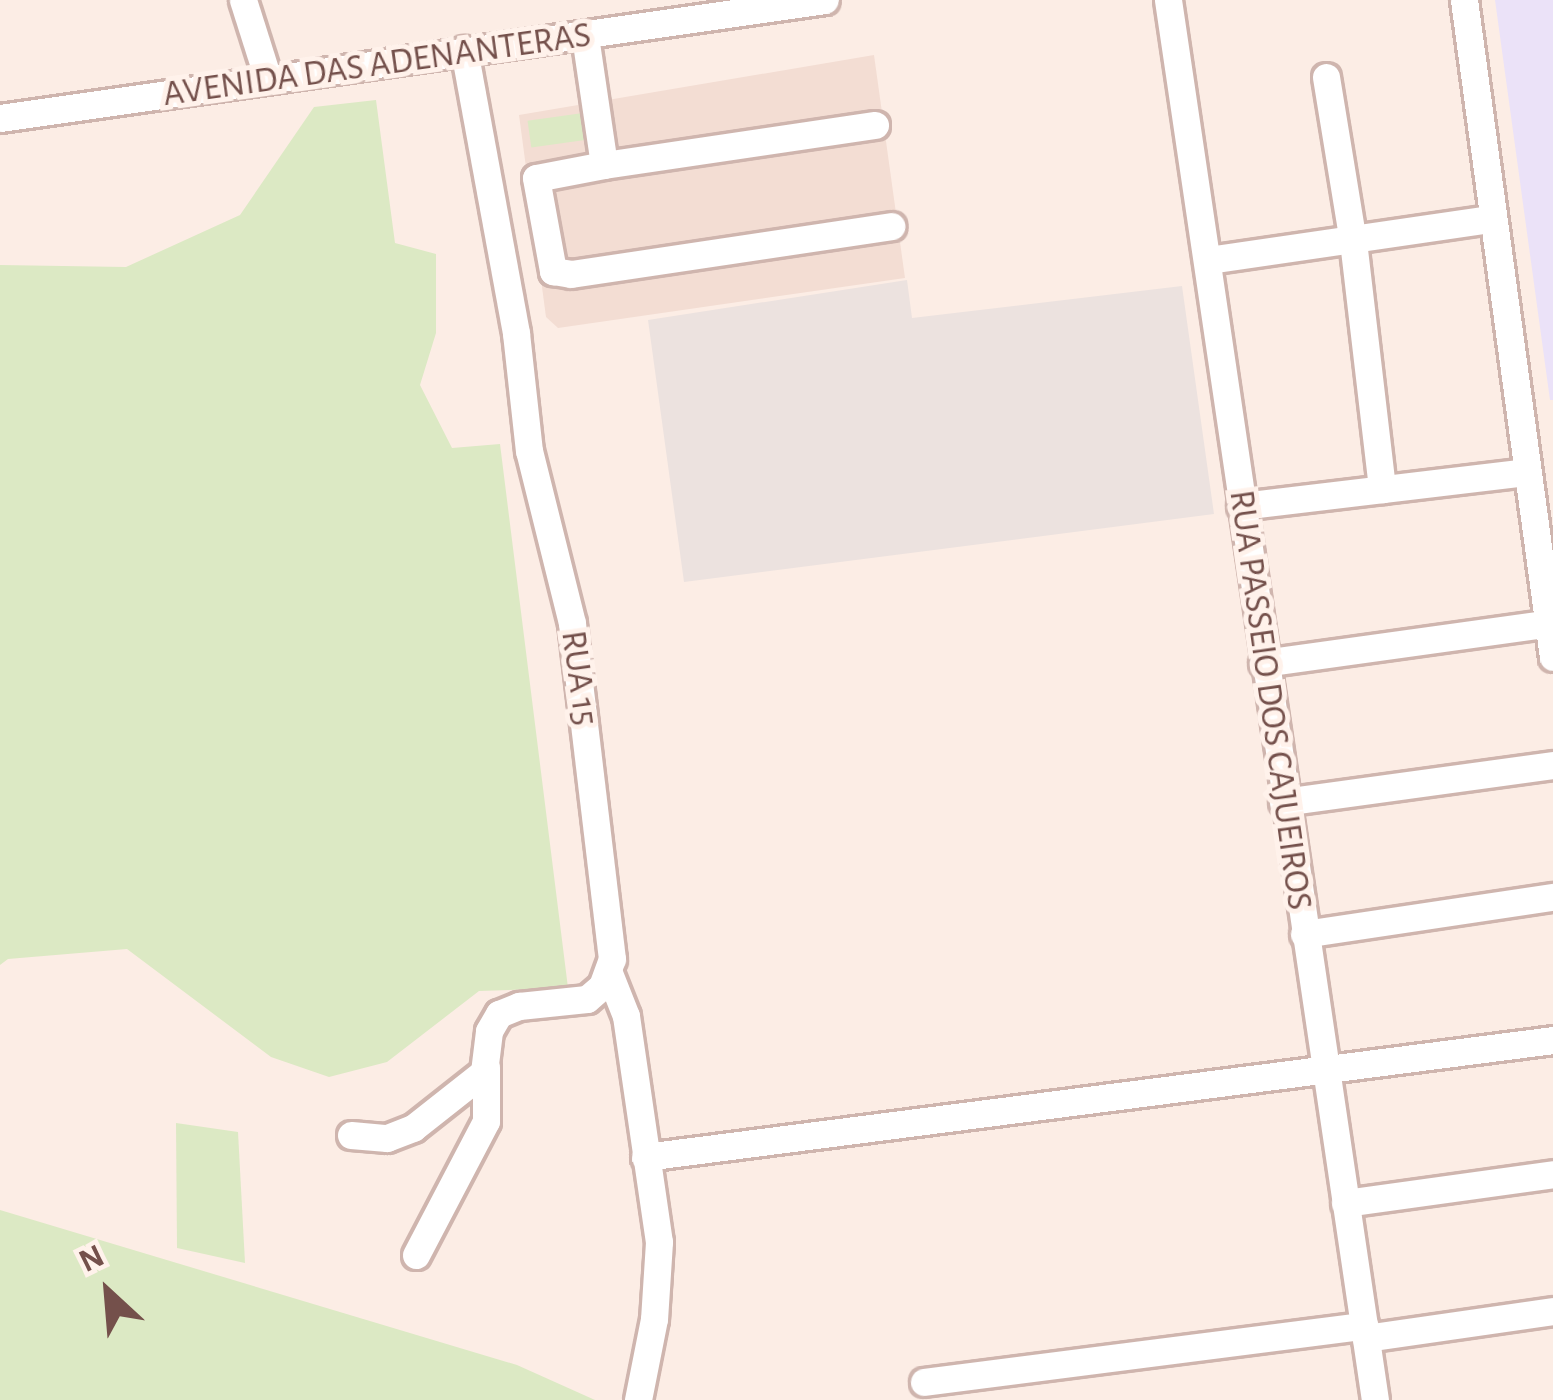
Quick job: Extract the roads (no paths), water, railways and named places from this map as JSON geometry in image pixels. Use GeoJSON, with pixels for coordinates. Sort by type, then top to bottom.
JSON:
{"type":"FeatureCollection","features":[{"type":"Feature","properties":{"kind":"street"},"geometry":{"type":"LineString","coordinates":[[243,0],[268,80]]}},
{"type":"Feature","properties":{"kind":"street","name":"AVENIDA DAS ADENANTERAS"},"geometry":{"type":"LineString","coordinates":[[0,118],[825,0]]}},
{"type":"Feature","properties":{"kind":"street","name":"RUA PASSEIO DOS CAJUEIROS"},"geometry":{"type":"LineString","coordinates":[[1168,0],[1209,260],[1283,802],[1376,1400]]}},
{"type":"Feature","properties":{"kind":"street"},"geometry":{"type":"LineString","coordinates":[[1464,0],[1491,219],[1536,484],[1553,657]]}},
{"type":"Feature","properties":{"kind":"street"},"geometry":{"type":"LineString","coordinates":[[585,36],[604,165]]}},
{"type":"Feature","properties":{"kind":"street","name":"RUA 15"},"geometry":{"type":"LineString","coordinates":[[464,50],[516,333],[529,452],[572,623],[609,930],[609,973],[626,1016],[659,1242],[654,1319],[638,1400]]}},
{"type":"Feature","properties":{"kind":"street"},"geometry":{"type":"LineString","coordinates":[[1327,77],[1353,241],[1382,489]]}},
{"type":"Feature","properties":{"kind":"street"},"geometry":{"type":"LineString","coordinates":[[875,124],[536,178],[553,272],[572,274],[891,226]]}},
{"type":"Feature","properties":{"kind":"street"},"geometry":{"type":"LineString","coordinates":[[1209,260],[1491,219]]}},
{"type":"Feature","properties":{"kind":"street"},"geometry":{"type":"LineString","coordinates":[[1241,506],[1382,489],[1536,484]]}},
{"type":"Feature","properties":{"kind":"street"},"geometry":{"type":"LineString","coordinates":[[1263,663],[1551,623]]}},
{"type":"Feature","properties":{"kind":"street"},"geometry":{"type":"LineString","coordinates":[[1283,802],[1553,765]]}},
{"type":"Feature","properties":{"kind":"street"},"geometry":{"type":"LineString","coordinates":[[1304,934],[1553,897]]}},
{"type":"Feature","properties":{"kind":"street"},"geometry":{"type":"LineString","coordinates":[[416,1255],[486,1121],[489,1031],[500,1014],[519,1006],[579,1002],[597,993],[609,973]]}},
{"type":"Feature","properties":{"kind":"street"},"geometry":{"type":"LineString","coordinates":[[645,1157],[1553,1040]]}},
{"type":"Feature","properties":{"kind":"street"},"geometry":{"type":"LineString","coordinates":[[351,1135],[387,1138],[407,1132],[486,1067]]}},
{"type":"Feature","properties":{"kind":"street"},"geometry":{"type":"LineString","coordinates":[[1345,1203],[1553,1174]]}},
{"type":"Feature","properties":{"kind":"street"},"geometry":{"type":"LineString","coordinates":[[924,1382],[1553,1311]]}}]}
